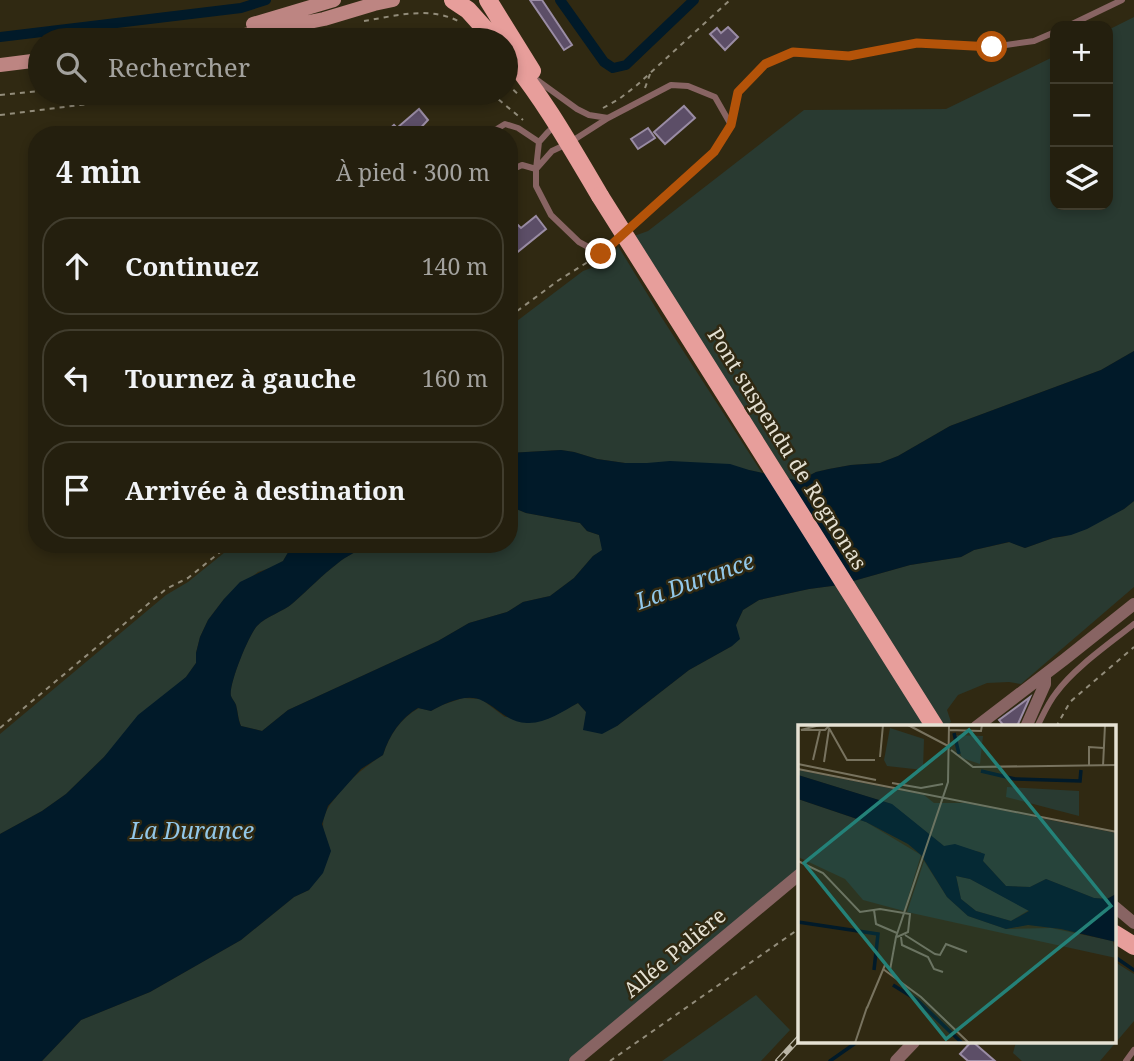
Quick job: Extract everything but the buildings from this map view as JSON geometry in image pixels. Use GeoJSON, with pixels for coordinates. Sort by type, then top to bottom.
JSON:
{"type":"FeatureCollection","features":[{"type":"Feature","properties":{"kind":"main road"},"geometry":{"type":"LineString","coordinates":[[242,28],[334,0]]}},
{"type":"Feature","properties":{"kind":"main road"},"geometry":{"type":"LineString","coordinates":[[278,28],[324,19],[393,0]]}},
{"type":"Feature","properties":{"kind":"main road"},"geometry":{"type":"LineString","coordinates":[[453,0],[468,10],[484,28]]}},
{"type":"Feature","properties":{"kind":"main road"},"geometry":{"type":"LineString","coordinates":[[488,0],[505,28]]}},
{"type":"Feature","properties":{"kind":"main road"},"geometry":{"type":"LineString","coordinates":[[518,49],[537,80],[558,124]]}},
{"type":"Feature","properties":{"kind":"main road"},"geometry":{"type":"LineString","coordinates":[[0,65],[28,62]]}},
{"type":"Feature","properties":{"kind":"main road"},"geometry":{"type":"LineString","coordinates":[[518,67],[558,124]]}},
{"type":"Feature","properties":{"kind":"main road","name":"Pont suspendu de Rognonas"},"geometry":{"type":"LineString","coordinates":[[558,124],[600,196],[934,725]]}},
{"type":"Feature","properties":{"kind":"street"},"geometry":{"type":"LineString","coordinates":[[979,725],[1134,604]]}},
{"type":"Feature","properties":{"kind":"street"},"geometry":{"type":"LineString","coordinates":[[1027,725],[1045,684],[1045,675]]}},
{"type":"Feature","properties":{"kind":"street","name":"Allée Palière"},"geometry":{"type":"LineString","coordinates":[[575,1061],[798,876]]}},
{"type":"Feature","properties":{"kind":"street"},"geometry":{"type":"LineString","coordinates":[[1116,909],[1128,934]]}},
{"type":"Feature","properties":{"kind":"street"},"geometry":{"type":"LineString","coordinates":[[896,1061],[912,1044]]}},
{"type":"Feature","properties":{"kind":"lane"},"geometry":{"type":"LineString","coordinates":[[1078,21],[1122,0]]}},
{"type":"Feature","properties":{"kind":"lane"},"geometry":{"type":"LineString","coordinates":[[558,124],[539,142],[536,186],[551,215],[579,242],[601,254],[714,152],[731,125],[738,92],[765,64],[793,52],[849,56],[917,43],[992,47],[1034,41],[1050,34]]}},
{"type":"Feature","properties":{"kind":"lane"},"geometry":{"type":"LineString","coordinates":[[537,80],[577,109],[589,115],[608,118]]}},
{"type":"Feature","properties":{"kind":"lane"},"geometry":{"type":"LineString","coordinates":[[536,169],[552,151],[671,85],[688,86],[715,97],[731,125]]}},
{"type":"Feature","properties":{"kind":"lane"},"geometry":{"type":"LineString","coordinates":[[518,128],[539,142]]}},
{"type":"Feature","properties":{"kind":"lane"},"geometry":{"type":"LineString","coordinates":[[518,167],[522,165],[536,169]]}},
{"type":"Feature","properties":{"kind":"lane"},"geometry":{"type":"LineString","coordinates":[[1038,725],[1045,709],[1064,683],[1134,624]]}},
{"type":"Feature","properties":{"kind":"lane"},"geometry":{"type":"LineString","coordinates":[[1126,1061],[1134,1050]]}},
{"type":"Feature","properties":{"kind":"path"},"geometry":{"type":"LineString","coordinates":[[589,115],[620,99],[730,0]]}},
{"type":"Feature","properties":{"kind":"path"},"geometry":{"type":"LineString","coordinates":[[403,15],[420,13],[449,17],[457,21]]}},
{"type":"Feature","properties":{"kind":"path"},"geometry":{"type":"LineString","coordinates":[[641,101],[650,72]]}},
{"type":"Feature","properties":{"kind":"path"},"geometry":{"type":"LineString","coordinates":[[0,95],[28,92]]}},
{"type":"Feature","properties":{"kind":"path"},"geometry":{"type":"LineString","coordinates":[[0,115],[80,105]]}},
{"type":"Feature","properties":{"kind":"path"},"geometry":{"type":"LineString","coordinates":[[505,105],[530,127],[528,135]]}},
{"type":"Feature","properties":{"kind":"path"},"geometry":{"type":"LineString","coordinates":[[518,310],[601,254]]}},
{"type":"Feature","properties":{"kind":"path"},"geometry":{"type":"LineString","coordinates":[[0,728],[166,589],[188,578],[219,553]]}},
{"type":"Feature","properties":{"kind":"path"},"geometry":{"type":"LineString","coordinates":[[1057,725],[1070,702],[1134,646]]}},
{"type":"Feature","properties":{"kind":"path"},"geometry":{"type":"LineString","coordinates":[[610,1061],[798,930]]}},
{"type":"Feature","properties":{"kind":"green space"},"geometry":{"type":"Polygon","coordinates":[[[1134,17],[1134,351],[1101,370],[950,426],[898,456],[880,463],[829,469],[799,481],[789,479],[634,236],[648,231],[804,110],[946,109],[1050,58],[1050,210],[1113,210],[1113,28],[1134,17]]]}},
{"type":"Feature","properties":{"kind":"green space"},"geometry":{"type":"Polygon","coordinates":[[[618,246],[762,473],[625,463],[561,450],[518,452],[518,320],[583,271],[613,257],[618,246]]]}},
{"type":"Feature","properties":{"kind":"green space"},"geometry":{"type":"Polygon","coordinates":[[[1134,501],[1134,587],[1021,684],[987,683],[958,695],[947,710],[951,722],[947,725],[798,725],[798,870],[568,1061],[42,1061],[81,1020],[150,992],[241,940],[294,897],[309,890],[324,833],[324,816],[329,806],[355,776],[383,755],[396,728],[419,708],[431,711],[463,698],[481,699],[505,717],[547,719],[578,703],[586,712],[617,726],[689,670],[732,646],[736,625],[743,610],[759,600],[839,585],[910,565],[961,557],[974,550],[1010,542],[1025,548],[1066,536],[1124,509],[1134,501]]]}},
{"type":"Feature","properties":{"kind":"green space"},"geometry":{"type":"Polygon","coordinates":[[[518,510],[580,523],[587,531],[599,535],[603,550],[593,556],[574,578],[550,596],[523,602],[507,612],[469,623],[438,641],[288,710],[262,731],[241,726],[231,690],[244,649],[253,631],[289,606],[353,553],[518,553],[518,510]]]}},
{"type":"Feature","properties":{"kind":"green space"},"geometry":{"type":"Polygon","coordinates":[[[224,553],[288,553],[283,561],[258,572],[224,599],[208,620],[200,637],[196,663],[186,677],[66,794],[0,834],[0,734],[166,595],[188,582],[224,553]]]}},
{"type":"Feature","properties":{"kind":"green space"},"geometry":{"type":"Polygon","coordinates":[[[1116,963],[1134,974],[1134,1021],[1116,1042],[1116,963]]]}},
{"type":"Feature","properties":{"kind":"green space"},"geometry":{"type":"Polygon","coordinates":[[[756,995],[790,1030],[761,1061],[662,1061],[756,995]]]}},
{"type":"Feature","properties":{"kind":"green space"},"geometry":{"type":"Polygon","coordinates":[[[1015,1044],[1114,1044],[1100,1061],[1022,1061],[1013,1053],[1015,1044]]]}},
{"type":"Feature","properties":{"kind":"water","name":"La Durance"},"geometry":{"type":"Polygon","coordinates":[[[1134,351],[1134,501],[1124,509],[1087,529],[1025,548],[1009,542],[974,550],[961,557],[910,565],[839,585],[759,600],[743,610],[736,625],[740,639],[732,646],[689,670],[617,726],[602,734],[583,730],[586,712],[578,703],[534,723],[509,718],[489,704],[471,698],[457,700],[431,711],[418,708],[396,728],[383,755],[361,769],[328,806],[322,824],[331,851],[323,873],[309,890],[294,897],[241,940],[150,992],[81,1020],[42,1061],[0,1061],[0,834],[66,794],[104,757],[138,715],[186,677],[196,663],[200,637],[208,620],[240,582],[283,561],[288,553],[353,553],[293,603],[265,619],[253,631],[236,672],[231,696],[241,726],[262,731],[288,710],[438,641],[469,623],[507,612],[523,602],[550,596],[574,578],[593,556],[602,550],[599,535],[587,531],[580,523],[518,510],[518,452],[561,450],[625,463],[670,461],[730,464],[799,481],[829,469],[880,463],[898,456],[950,426],[1101,370],[1134,351]]]}},
{"type":"Feature","properties":{"kind":"waterway"},"geometry":{"type":"LineString","coordinates":[[75,28],[241,8],[266,0]]}},
{"type":"Feature","properties":{"kind":"waterway"},"geometry":{"type":"LineString","coordinates":[[560,0],[604,62],[613,68],[626,65],[694,0]]}},
{"type":"Feature","properties":{"kind":"waterway"},"geometry":{"type":"LineString","coordinates":[[0,37],[28,34]]}},
{"type":"Feature","properties":{"kind":"waterway"},"geometry":{"type":"LineString","coordinates":[[1116,958],[1134,970]]}},
{"type":"Feature","properties":{"kind":"waterway"},"geometry":{"type":"LineString","coordinates":[[830,1061],[854,1044]]}},
{"type":"Feature","properties":{"kind":"railway"},"geometry":{"type":"LineString","coordinates":[[778,1061],[798,1039]]}},
{"type":"Feature","properties":{"kind":"route"},"geometry":{"type":"LineString","coordinates":[[601,254],[714,152],[731,125],[738,92],[765,64],[793,52],[849,56],[917,43],[992,47]]}}]}
